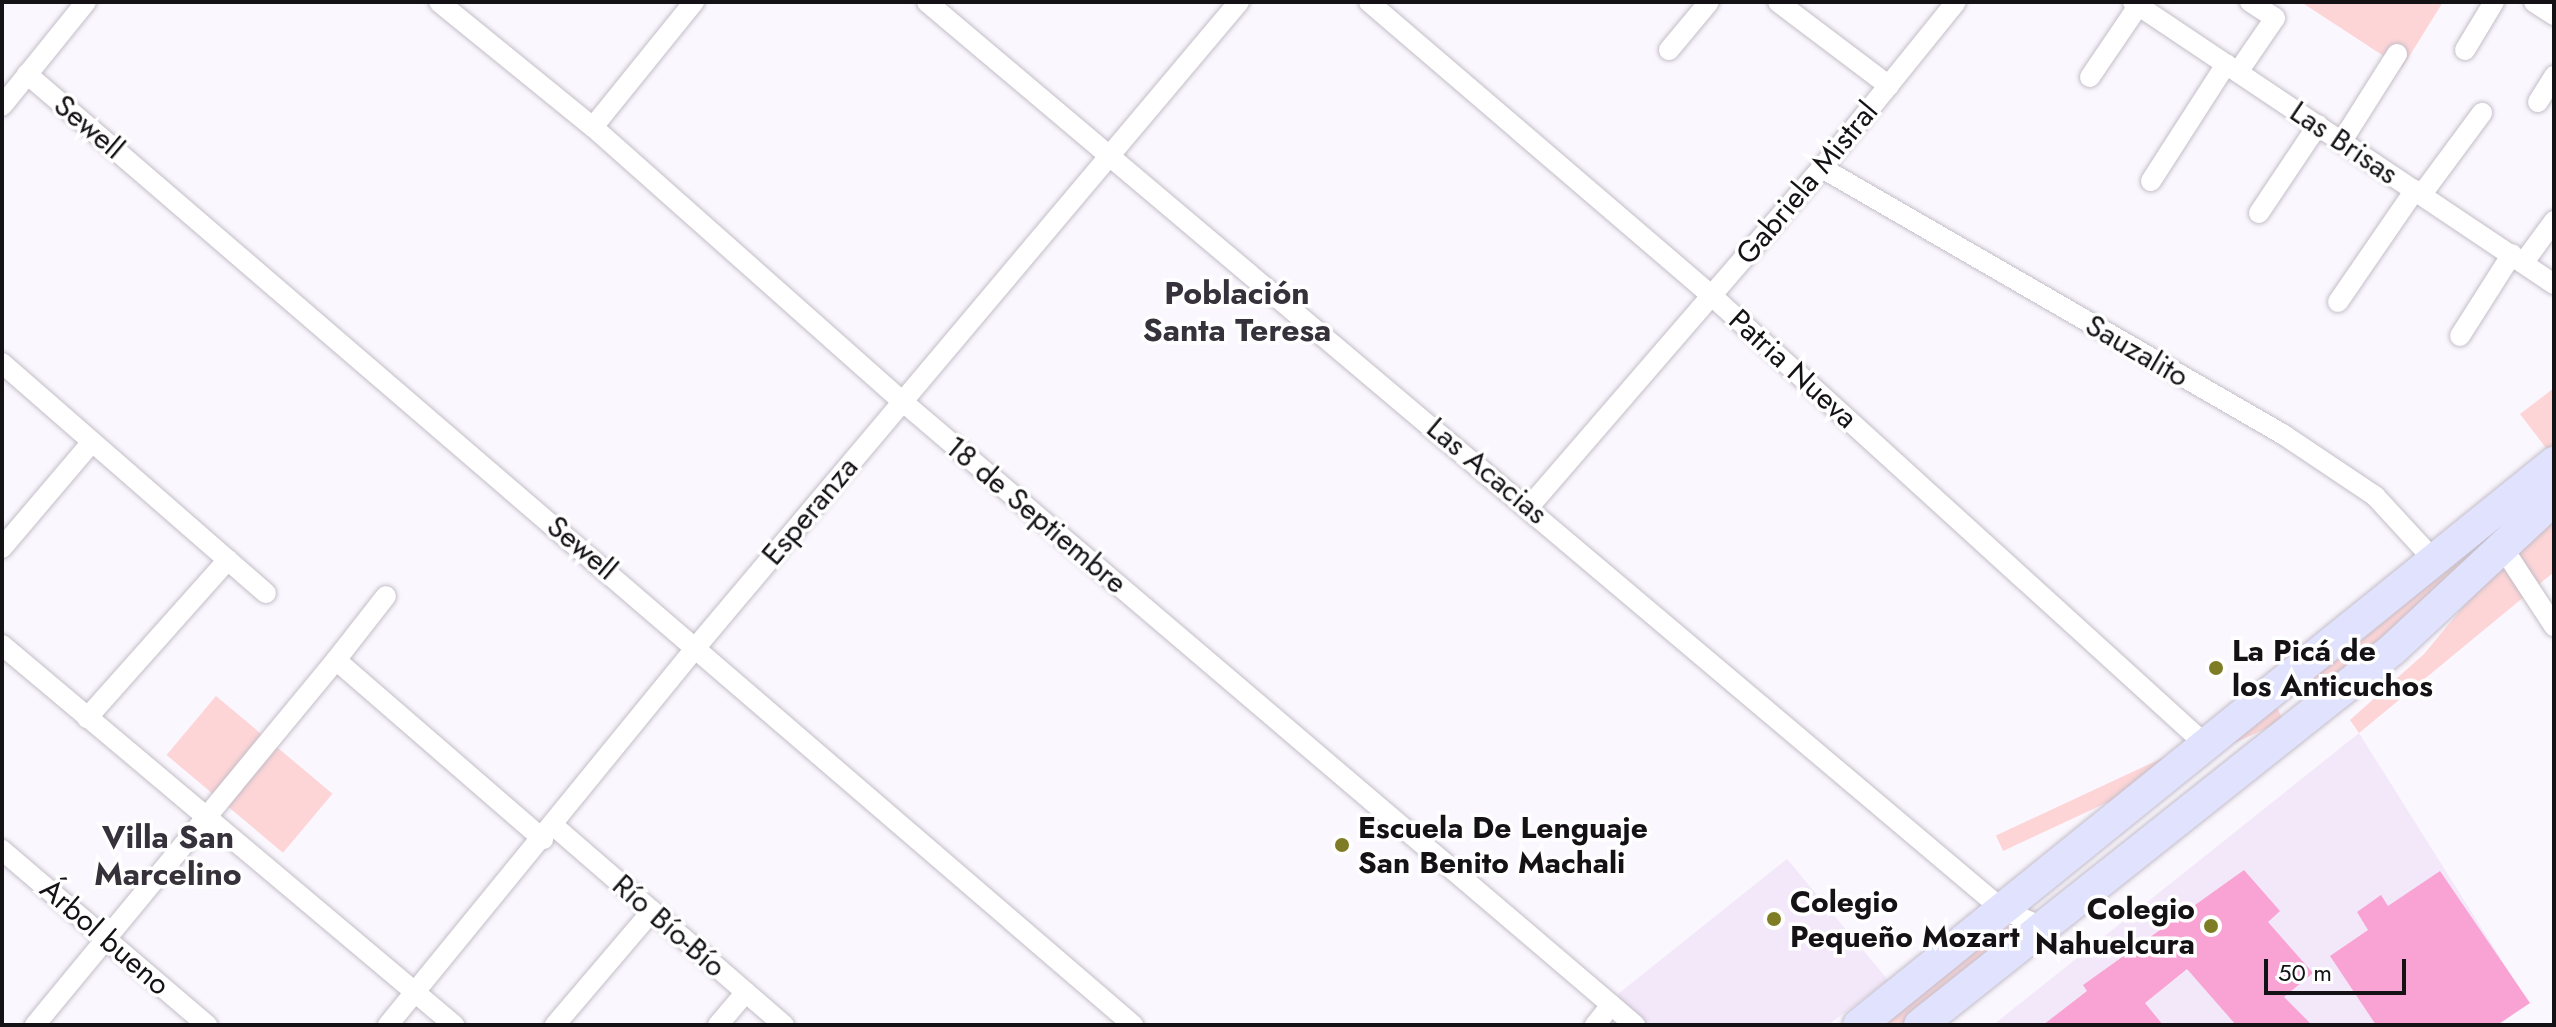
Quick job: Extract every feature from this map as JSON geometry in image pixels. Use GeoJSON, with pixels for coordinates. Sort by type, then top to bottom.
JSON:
{"type":"FeatureCollection","features":[{"type":"Feature","properties":{"kind":"main road"},"geometry":{"type":"LineString","coordinates":[[1859,1025],[2554,463]]}},
{"type":"Feature","properties":{"kind":"main road"},"geometry":{"type":"LineString","coordinates":[[1920,1025],[2052,923],[2287,730],[2393,649],[2501,545],[2554,499]]}},
{"type":"Feature","properties":{"kind":"main road"},"geometry":{"type":"LineString","coordinates":[[2250,711],[2284,701],[2293,714],[2287,730]]}},
{"type":"Feature","properties":{"kind":"street"},"geometry":{"type":"LineString","coordinates":[[2,106],[86,2]]}},
{"type":"Feature","properties":{"kind":"street","name":"18 de Septiembre"},"geometry":{"type":"LineString","coordinates":[[439,2],[593,127],[902,401],[1635,1025]]}},
{"type":"Feature","properties":{"kind":"street"},"geometry":{"type":"LineString","coordinates":[[593,127],[694,2]]}},
{"type":"Feature","properties":{"kind":"street","name":"Las Acacias"},"geometry":{"type":"LineString","coordinates":[[927,2],[2002,909],[2042,927],[2052,923]]}},
{"type":"Feature","properties":{"kind":"street","name":"Esperanza"},"geometry":{"type":"LineString","coordinates":[[388,1025],[548,833],[697,646],[1239,2]]}},
{"type":"Feature","properties":{"kind":"street","name":"Patria Nueva"},"geometry":{"type":"LineString","coordinates":[[1369,2],[1711,295],[2207,746]]}},
{"type":"Feature","properties":{"kind":"street"},"geometry":{"type":"LineString","coordinates":[[1669,50],[1709,2]]}},
{"type":"Feature","properties":{"kind":"street","name":"Gabriela Mistral"},"geometry":{"type":"LineString","coordinates":[[1529,507],[1822,168],[1956,2]]}},
{"type":"Feature","properties":{"kind":"street"},"geometry":{"type":"LineString","coordinates":[[2151,181],[2232,68],[2275,18],[2250,2]]}},
{"type":"Feature","properties":{"kind":"street"},"geometry":{"type":"LineString","coordinates":[[2465,50],[2494,2]]}},
{"type":"Feature","properties":{"kind":"street"},"geometry":{"type":"LineString","coordinates":[[1782,3],[1889,86]]}},
{"type":"Feature","properties":{"kind":"street"},"geometry":{"type":"LineString","coordinates":[[2090,77],[2135,4]]}},
{"type":"Feature","properties":{"kind":"street","name":"Las Brisas"},"geometry":{"type":"LineString","coordinates":[[2135,4],[2554,284]]}},
{"type":"Feature","properties":{"kind":"street"},"geometry":{"type":"LineString","coordinates":[[2342,141],[2397,54]]}},
{"type":"Feature","properties":{"kind":"street","name":"Sewell"},"geometry":{"type":"LineString","coordinates":[[27,74],[697,646],[1133,1025]]}},
{"type":"Feature","properties":{"kind":"street"},"geometry":{"type":"LineString","coordinates":[[2538,102],[2554,76]]}},
{"type":"Feature","properties":{"kind":"street"},"geometry":{"type":"LineString","coordinates":[[2338,302],[2418,192],[2482,113]]}},
{"type":"Feature","properties":{"kind":"street"},"geometry":{"type":"LineString","coordinates":[[2259,213],[2318,125]]}},
{"type":"Feature","properties":{"kind":"street","name":"Sauzalito"},"geometry":{"type":"LineString","coordinates":[[1822,168],[2284,435],[2375,496],[2433,559]]}},
{"type":"Feature","properties":{"kind":"street"},"geometry":{"type":"LineString","coordinates":[[2460,336],[2518,258],[2554,221]]}},
{"type":"Feature","properties":{"kind":"street"},"geometry":{"type":"LineString","coordinates":[[2,363],[266,593]]}},
{"type":"Feature","properties":{"kind":"street"},"geometry":{"type":"LineString","coordinates":[[2,548],[92,442]]}},
{"type":"Feature","properties":{"kind":"street"},"geometry":{"type":"LineString","coordinates":[[2501,545],[2554,626]]}},
{"type":"Feature","properties":{"kind":"street"},"geometry":{"type":"LineString","coordinates":[[87,718],[228,560]]}},
{"type":"Feature","properties":{"kind":"street"},"geometry":{"type":"LineString","coordinates":[[35,1025],[386,596]]}},
{"type":"Feature","properties":{"kind":"street"},"geometry":{"type":"LineString","coordinates":[[2,645],[204,820],[454,1025]]}},
{"type":"Feature","properties":{"kind":"street","name":"Río Bío-Bío"},"geometry":{"type":"LineString","coordinates":[[336,660],[548,833],[652,911],[784,1025]]}},
{"type":"Feature","properties":{"kind":"street","name":"Árbol bueno"},"geometry":{"type":"LineString","coordinates":[[2,850],[207,1025]]}},
{"type":"Feature","properties":{"kind":"street"},"geometry":{"type":"LineString","coordinates":[[555,1025],[652,911]]}},
{"type":"Feature","properties":{"kind":"street"},"geometry":{"type":"LineString","coordinates":[[718,1025],[746,992]]}},
{"type":"Feature","properties":{"kind":"street"},"geometry":{"type":"LineString","coordinates":[[1595,1025],[1611,1005]]}},
{"type":"Feature","properties":{"kind":"shaded area"},"geometry":{"type":"Polygon","coordinates":[[[2301,2],[2443,2],[2402,68],[2301,2]]]}},
{"type":"Feature","properties":{"kind":"shaded area"},"geometry":{"type":"Polygon","coordinates":[[[2554,388],[2554,449],[2549,452],[2520,414],[2554,388]]]}},
{"type":"Feature","properties":{"kind":"shaded area"},"geometry":{"type":"Polygon","coordinates":[[[2554,510],[2554,572],[2359,733],[2350,720],[2424,654],[2502,560],[2554,510]]]}},
{"type":"Feature","properties":{"kind":"shaded area"},"geometry":{"type":"Polygon","coordinates":[[[2483,537],[2489,544],[2321,692],[2308,679],[2483,537]]]}},
{"type":"Feature","properties":{"kind":"shaded area"},"geometry":{"type":"Polygon","coordinates":[[[216,696],[332,794],[283,853],[167,755],[216,696]]]}},
{"type":"Feature","properties":{"kind":"shaded area"},"geometry":{"type":"Polygon","coordinates":[[[2276,705],[2283,720],[2003,851],[1996,836],[2276,705]]]}},
{"type":"Feature","properties":{"kind":"shaded area"},"geometry":{"type":"Polygon","coordinates":[[[2359,733],[2528,1002],[2500,1025],[1993,1025],[2359,733]]]}},
{"type":"Feature","properties":{"kind":"shaded area","name":"Colegio Pequeño Mozart"},"geometry":{"type":"Polygon","coordinates":[[[1787,859],[1888,980],[1828,1025],[1645,1025],[1613,998],[1787,859]]]}},
{"type":"Feature","properties":{"kind":"shaded area"},"geometry":{"type":"Polygon","coordinates":[[[2006,923],[2016,935],[1904,1025],[1878,1025],[2006,923]]]}},
{"type":"Feature","properties":{"kind":"building"},"geometry":{"type":"Polygon","coordinates":[[[2244,870],[2280,911],[2268,922],[2313,973],[2284,997],[2312,1025],[2236,1025],[2187,969],[2145,1003],[2163,1025],[2043,1025],[2087,991],[2083,985],[2244,870]]]}},
{"type":"Feature","properties":{"kind":"building"},"geometry":{"type":"Polygon","coordinates":[[[2440,871],[2530,1003],[2497,1025],[2376,1025],[2330,956],[2368,930],[2357,912],[2381,895],[2388,906],[2440,871]]]}},
{"type":"Feature","properties":{"kind":"place","name":"La Picá de los Anticuchos"},"geometry":{"type":"Point","coordinates":[2216,668]}},
{"type":"Feature","properties":{"kind":"place","name":"Escuela De Lenguaje San Benito Machali"},"geometry":{"type":"Point","coordinates":[1342,845]}},
{"type":"Feature","properties":{"kind":"place","name":"Colegio Pequeño Mozart"},"geometry":{"type":"Point","coordinates":[1774,919]}},
{"type":"Feature","properties":{"kind":"place","name":"Colegio Nahuelcura"},"geometry":{"type":"Point","coordinates":[2211,926]}},
{"type":"Feature","properties":{"kind":"district","name":"Población Santa Teresa"},"geometry":{"type":"Point","coordinates":[1237,312]}},
{"type":"Feature","properties":{"kind":"district","name":"Villa San Marcelino"},"geometry":{"type":"Point","coordinates":[168,856]}}]}
